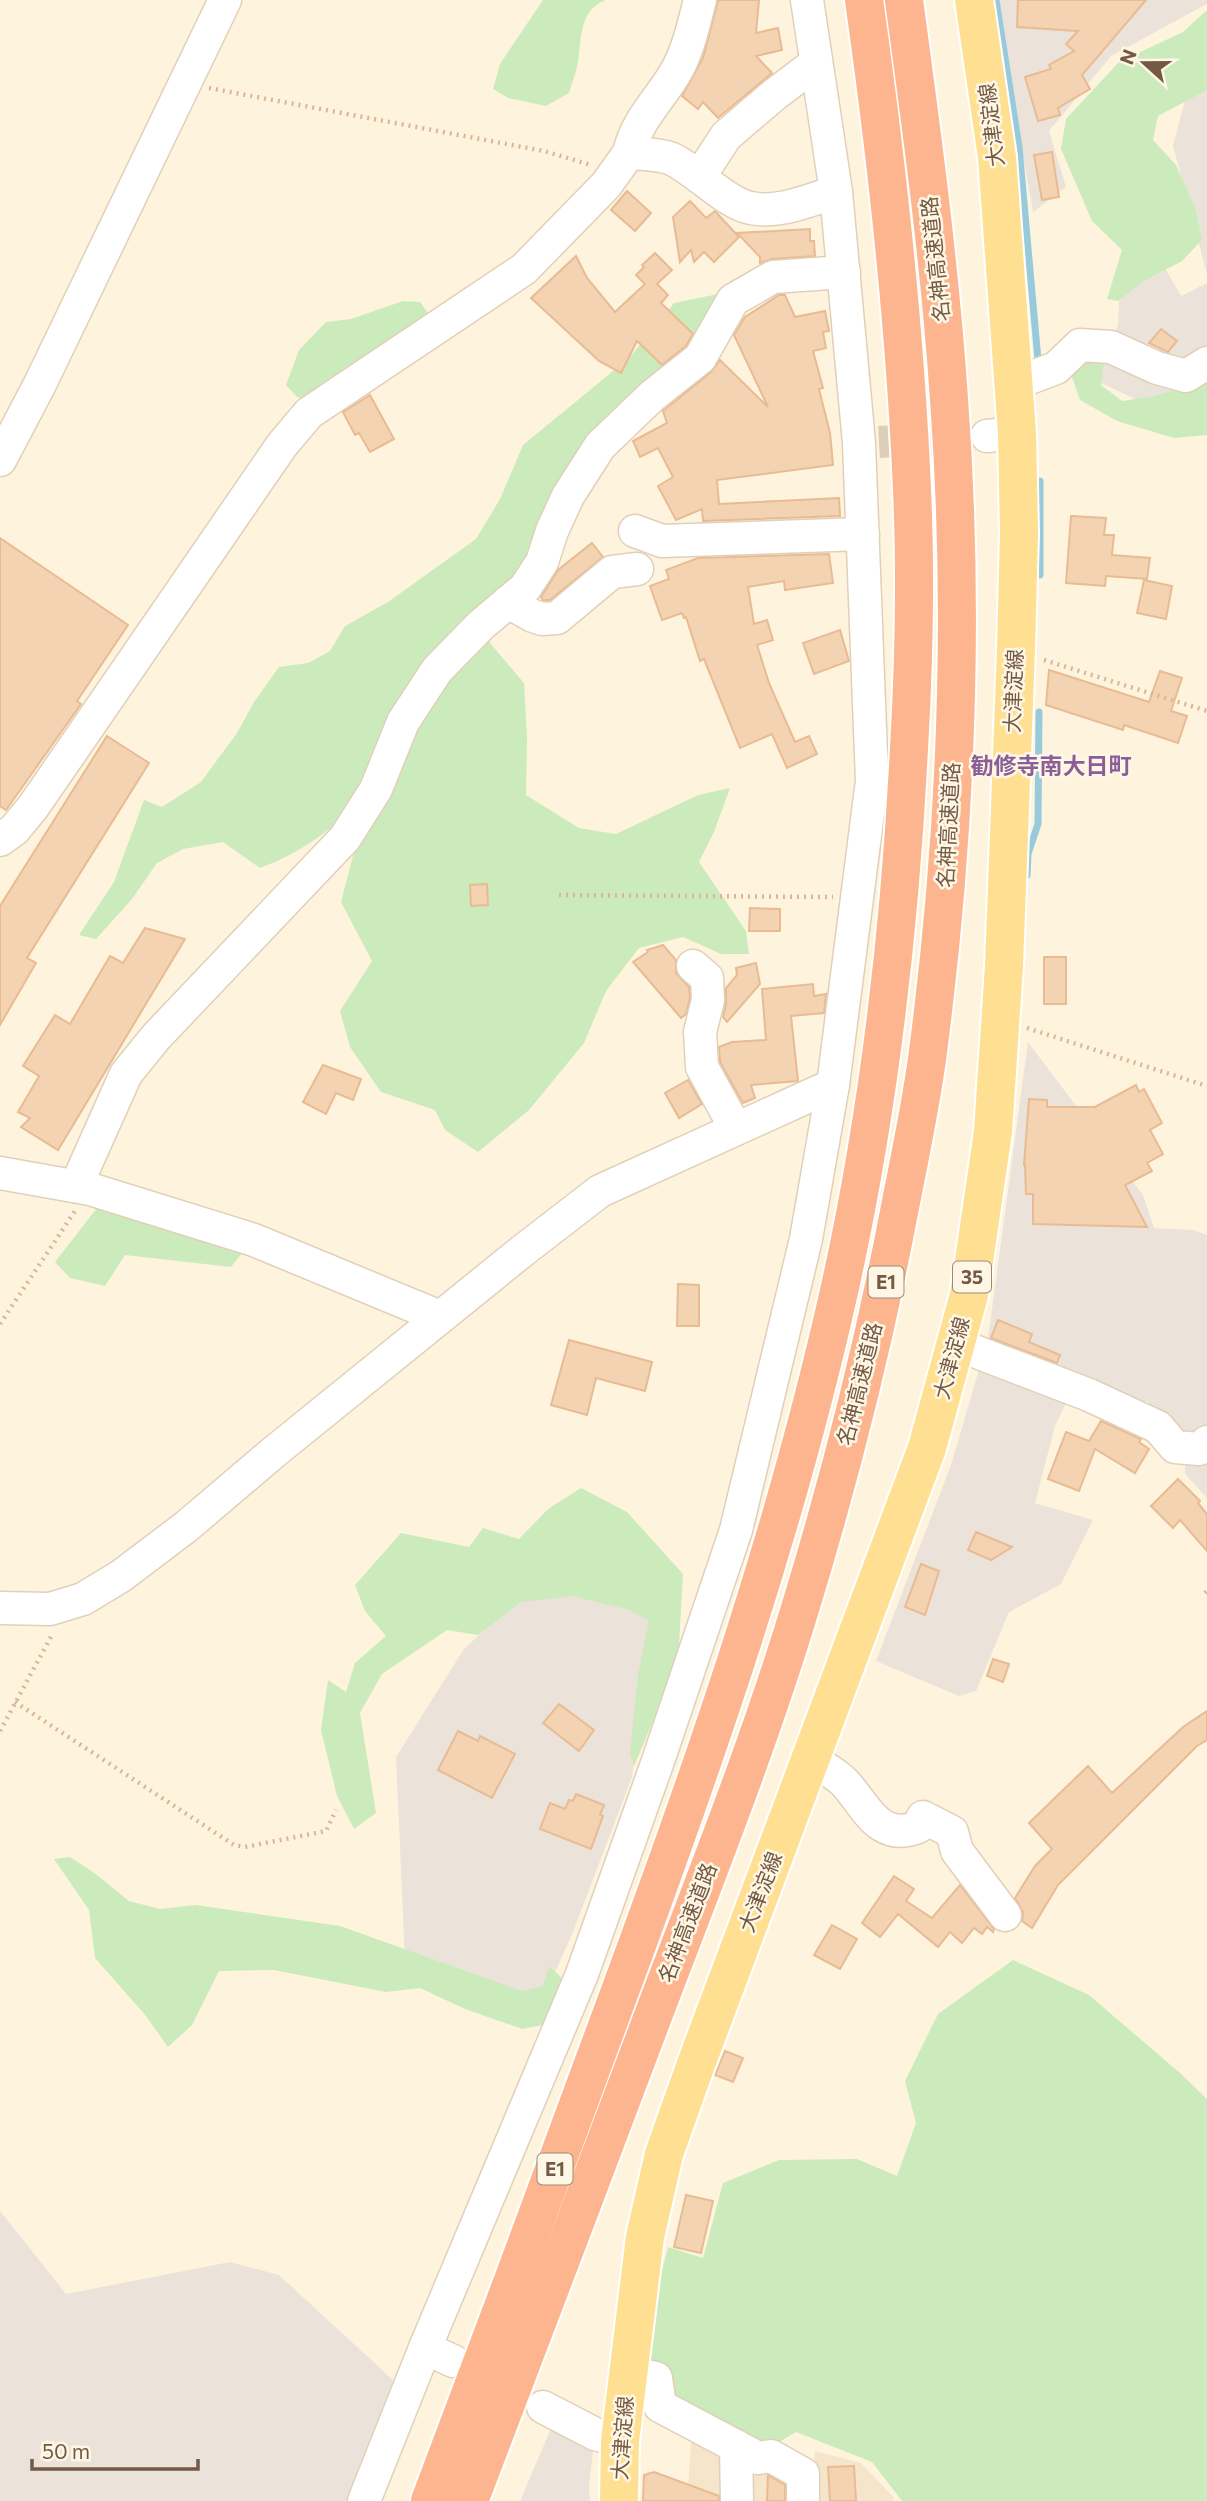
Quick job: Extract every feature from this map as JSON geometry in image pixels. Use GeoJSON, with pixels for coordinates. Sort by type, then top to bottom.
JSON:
{"type":"FeatureCollection","features":[{"type":"Feature","properties":{"kind":"highway","name":"名神高速道路"},"geometry":{"type":"LineString","coordinates":[[430,2501],[673,1849],[747,1633],[808,1424],[841,1282],[865,1161],[881,1053],[901,878],[911,714],[914,572],[900,297],[864,0]]}},
{"type":"Feature","properties":{"kind":"highway","name":"名神高速道路"},"geometry":{"type":"LineString","coordinates":[[469,2501],[709,1869],[802,1604],[884,1289],[922,1087],[947,874],[956,651],[956,575],[950,404],[940,291],[904,0]]}},
{"type":"Feature","properties":{"kind":"main road","name":"大津淀線"},"geometry":{"type":"LineString","coordinates":[[619,2501],[620,2441],[645,2237],[664,2154],[928,1448],[969,1295],[993,1132],[1004,965],[1019,533],[1002,435],[1014,384],[997,157],[974,0]]}},
{"type":"Feature","properties":{"kind":"street"},"geometry":{"type":"LineString","coordinates":[[0,460],[39,386],[225,0]]}},
{"type":"Feature","properties":{"kind":"street"},"geometry":{"type":"LineString","coordinates":[[0,840],[14,830],[33,807],[282,445],[309,413],[524,269],[606,185],[622,162],[642,119],[677,69],[689,40],[700,0]]}},
{"type":"Feature","properties":{"kind":"street"},"geometry":{"type":"LineString","coordinates":[[364,2501],[425,2348],[582,1974],[658,1761],[736,1530],[806,1240],[833,1085],[872,781],[863,534],[869,443],[844,272],[836,192],[807,0]]}},
{"type":"Feature","properties":{"kind":"street"},"geometry":{"type":"LineString","coordinates":[[700,176],[726,136],[774,94],[816,64]]}},
{"type":"Feature","properties":{"kind":"street"},"geometry":{"type":"LineString","coordinates":[[622,162],[669,158],[749,208],[776,210],[836,192]]}},
{"type":"Feature","properties":{"kind":"street"},"geometry":{"type":"LineString","coordinates":[[83,1188],[126,1074],[156,1037],[345,838],[376,789],[403,722],[436,670],[525,588],[542,562],[568,496],[600,446],[652,396],[700,358],[733,300],[773,277],[844,272]]}},
{"type":"Feature","properties":{"kind":"street"},"geometry":{"type":"LineString","coordinates":[[1014,384],[1056,368],[1080,345],[1111,347],[1157,368],[1186,376],[1207,363]]}},
{"type":"Feature","properties":{"kind":"street"},"geometry":{"type":"LineString","coordinates":[[635,531],[662,541],[863,534]]}},
{"type":"Feature","properties":{"kind":"street"},"geometry":{"type":"LineString","coordinates":[[508,602],[542,619],[558,618],[612,572],[637,569]]}},
{"type":"Feature","properties":{"kind":"street"},"geometry":{"type":"LineString","coordinates":[[693,967],[707,978],[708,1000],[700,1032],[702,1067],[736,1129]]}},
{"type":"Feature","properties":{"kind":"street"},"geometry":{"type":"LineString","coordinates":[[0,1608],[50,1609],[83,1599],[121,1576],[176,1535],[440,1317],[600,1191],[833,1085]]}},
{"type":"Feature","properties":{"kind":"street"},"geometry":{"type":"LineString","coordinates":[[0,1173],[83,1188],[254,1240],[440,1317]]}},
{"type":"Feature","properties":{"kind":"street"},"geometry":{"type":"LineString","coordinates":[[956,1344],[1089,1395],[1158,1427],[1175,1447],[1199,1449],[1207,1441]]}},
{"type":"Feature","properties":{"kind":"street"},"geometry":{"type":"LineString","coordinates":[[811,1760],[831,1771],[846,1784],[877,1823],[908,1831],[918,1827],[923,1817],[952,1832],[957,1851],[1005,1915]]}},
{"type":"Feature","properties":{"kind":"street"},"geometry":{"type":"LineString","coordinates":[[425,2348],[453,2361]]}},
{"type":"Feature","properties":{"kind":"street"},"geometry":{"type":"LineString","coordinates":[[629,2372],[656,2378],[660,2406],[758,2458],[771,2456],[803,2474],[803,2501]]}},
{"type":"Feature","properties":{"kind":"street"},"geometry":{"type":"LineString","coordinates":[[543,2407],[595,2434],[620,2441]]}},
{"type":"Feature","properties":{"kind":"street"},"geometry":{"type":"LineString","coordinates":[[736,2446],[737,2501]]}},
{"type":"Feature","properties":{"kind":"path"},"geometry":{"type":"LineString","coordinates":[[185,83],[622,162]]}},
{"type":"Feature","properties":{"kind":"path"},"geometry":{"type":"LineString","coordinates":[[1016,650],[1207,712]]}},
{"type":"Feature","properties":{"kind":"path"},"geometry":{"type":"LineString","coordinates":[[559,895],[859,898]]}},
{"type":"Feature","properties":{"kind":"path"},"geometry":{"type":"LineString","coordinates":[[1000,1019],[1207,1086]]}},
{"type":"Feature","properties":{"kind":"path"},"geometry":{"type":"LineString","coordinates":[[0,1324],[83,1188]]}},
{"type":"Feature","properties":{"kind":"path"},"geometry":{"type":"LineString","coordinates":[[0,1731],[60,1622],[65,1604]]}},
{"type":"Feature","properties":{"kind":"path"},"geometry":{"type":"LineString","coordinates":[[15,1702],[234,1845],[245,1847],[326,1831],[336,1810]]}},
{"type":"Feature","properties":{"kind":"shaded area"},"geometry":{"type":"Polygon","coordinates":[[[995,0],[1207,0],[1207,4],[1111,56],[1049,131],[1066,187],[1033,212],[995,0]]]}},
{"type":"Feature","properties":{"kind":"shaded area"},"geometry":{"type":"Polygon","coordinates":[[[1207,79],[1207,274],[1173,146],[1188,89],[1207,79]]]}},
{"type":"Feature","properties":{"kind":"shaded area"},"geometry":{"type":"Polygon","coordinates":[[[1153,247],[1181,296],[1207,283],[1207,402],[1156,409],[1095,380],[1118,325],[1120,281],[1153,247]]]}},
{"type":"Feature","properties":{"kind":"shaded area"},"geometry":{"type":"Polygon","coordinates":[[[1028,1042],[1143,1195],[1154,1228],[1193,1230],[1207,1235],[1207,1498],[1185,1474],[1187,1434],[1172,1430],[1147,1401],[1131,1405],[1077,1381],[1055,1426],[1035,1503],[1093,1520],[1061,1584],[1009,1612],[976,1691],[959,1696],[876,1661],[951,1465],[988,1339],[1028,1042]]]}},
{"type":"Feature","properties":{"kind":"shaded area"},"geometry":{"type":"Polygon","coordinates":[[[569,1589],[652,1617],[632,1777],[573,1932],[544,1997],[485,1992],[405,1961],[396,1757],[464,1649],[515,1601],[569,1589]]]}},
{"type":"Feature","properties":{"kind":"shaded area"},"geometry":{"type":"Polygon","coordinates":[[[0,2211],[66,2294],[230,2262],[279,2275],[393,2380],[381,2425],[352,2501],[0,2501],[0,2211]]]}},
{"type":"Feature","properties":{"kind":"shaded area"},"geometry":{"type":"Polygon","coordinates":[[[552,2426],[593,2451],[590,2501],[520,2501],[552,2426]]]}},
{"type":"Feature","properties":{"kind":"shaded area"},"geometry":{"type":"Polygon","coordinates":[[[692,2431],[728,2453],[729,2501],[672,2501],[688,2485],[692,2431]]]}},
{"type":"Feature","properties":{"kind":"shaded area"},"geometry":{"type":"Polygon","coordinates":[[[815,2451],[861,2463],[894,2498],[893,2501],[812,2501],[815,2451]]]}},
{"type":"Feature","properties":{"kind":"shaded area"},"geometry":{"type":"Polygon","coordinates":[[[747,2464],[796,2480],[795,2501],[747,2501],[747,2464]]]}},
{"type":"Feature","properties":{"kind":"green space"},"geometry":{"type":"Polygon","coordinates":[[[543,0],[606,0],[586,17],[577,69],[569,93],[546,106],[508,98],[493,89],[500,64],[543,0]]]}},
{"type":"Feature","properties":{"kind":"green space"},"geometry":{"type":"Polygon","coordinates":[[[1207,10],[1207,90],[1158,116],[1153,140],[1176,165],[1196,210],[1202,240],[1182,261],[1144,281],[1118,301],[1107,299],[1122,250],[1092,221],[1061,149],[1066,119],[1119,62],[1183,32],[1207,10]]]}},
{"type":"Feature","properties":{"kind":"green space"},"geometry":{"type":"Polygon","coordinates":[[[733,291],[668,375],[573,512],[490,609],[490,643],[524,683],[526,795],[579,828],[616,834],[698,795],[730,788],[714,832],[699,862],[746,931],[749,954],[721,954],[683,937],[639,948],[606,991],[584,1043],[529,1110],[478,1152],[445,1130],[435,1110],[381,1092],[350,1047],[340,1011],[372,961],[341,902],[357,840],[378,784],[338,822],[310,843],[260,868],[223,842],[183,849],[157,863],[132,899],[96,939],[79,935],[114,882],[144,800],[162,807],[201,782],[237,733],[254,702],[279,667],[308,663],[330,651],[345,626],[388,602],[476,539],[500,499],[523,445],[629,358],[674,303],[733,291]]]}},
{"type":"Feature","properties":{"kind":"green space"},"geometry":{"type":"Polygon","coordinates":[[[403,301],[420,302],[430,316],[311,401],[297,397],[286,385],[299,350],[326,322],[351,319],[403,301]]]}},
{"type":"Feature","properties":{"kind":"green space"},"geometry":{"type":"Polygon","coordinates":[[[1100,355],[1104,363],[1101,385],[1122,401],[1154,396],[1207,381],[1207,435],[1174,438],[1117,421],[1080,400],[1070,371],[1085,356],[1100,355]]]}},
{"type":"Feature","properties":{"kind":"green space"},"geometry":{"type":"Polygon","coordinates":[[[104,1199],[247,1247],[231,1267],[125,1255],[105,1286],[70,1278],[55,1262],[104,1199]]]}},
{"type":"Feature","properties":{"kind":"green space"},"geometry":{"type":"Polygon","coordinates":[[[581,1488],[627,1512],[683,1574],[678,1663],[634,1766],[630,1754],[638,1675],[649,1621],[630,1610],[572,1596],[521,1602],[478,1635],[447,1630],[382,1674],[360,1713],[376,1813],[354,1829],[337,1796],[321,1730],[328,1680],[346,1692],[355,1663],[386,1636],[365,1611],[355,1585],[401,1533],[469,1547],[483,1528],[519,1539],[548,1509],[581,1488]]]}},
{"type":"Feature","properties":{"kind":"green space"},"geometry":{"type":"Polygon","coordinates":[[[70,1857],[129,1901],[160,1909],[196,1905],[340,1926],[522,1991],[543,1986],[549,1966],[564,1980],[548,2024],[522,2029],[465,2009],[420,1988],[386,1992],[274,1970],[219,1971],[192,2025],[168,2047],[146,2016],[95,1958],[89,1910],[54,1859],[70,1857]]]}},
{"type":"Feature","properties":{"kind":"green space"},"geometry":{"type":"Polygon","coordinates":[[[1013,1960],[1089,1995],[1207,2099],[1207,2501],[902,2501],[872,2462],[796,2432],[761,2453],[664,2403],[649,2365],[656,2294],[668,2247],[703,2258],[723,2183],[779,2160],[857,2159],[897,2176],[916,2123],[905,2081],[938,2014],[1013,1960]]]}},
{"type":"Feature","properties":{"kind":"building"},"geometry":{"type":"Polygon","coordinates":[[[718,0],[759,0],[756,33],[778,28],[782,50],[756,56],[772,73],[718,118],[703,102],[698,109],[682,96],[703,58],[718,0]]]}},
{"type":"Feature","properties":{"kind":"building"},"geometry":{"type":"Polygon","coordinates":[[[1018,0],[1146,0],[1082,75],[1090,89],[1058,108],[1060,115],[1038,121],[1025,77],[1051,69],[1049,65],[1074,51],[1066,44],[1078,31],[1017,27],[1018,0]]]}},
{"type":"Feature","properties":{"kind":"building"},"geometry":{"type":"Polygon","coordinates":[[[1052,152],[1059,197],[1042,200],[1034,155],[1052,152]]]}},
{"type":"Feature","properties":{"kind":"building"},"geometry":{"type":"Polygon","coordinates":[[[627,191],[651,213],[635,231],[611,210],[627,191]]]}},
{"type":"Feature","properties":{"kind":"building"},"geometry":{"type":"Polygon","coordinates":[[[690,201],[706,218],[715,211],[739,237],[714,262],[704,252],[694,262],[691,250],[680,262],[673,217],[690,201]]]}},
{"type":"Feature","properties":{"kind":"building"},"geometry":{"type":"Polygon","coordinates":[[[810,229],[810,241],[814,241],[815,256],[772,259],[760,263],[760,257],[737,233],[810,229]]]}},
{"type":"Feature","properties":{"kind":"building"},"geometry":{"type":"Polygon","coordinates":[[[655,253],[672,270],[657,284],[668,295],[661,303],[693,334],[686,346],[662,365],[637,341],[621,373],[599,361],[531,298],[576,256],[587,278],[615,312],[645,284],[636,275],[655,253]]]}},
{"type":"Feature","properties":{"kind":"building"},"geometry":{"type":"Polygon","coordinates":[[[779,295],[785,295],[795,317],[825,311],[829,331],[823,332],[826,348],[813,351],[823,388],[819,389],[830,433],[833,465],[717,480],[719,504],[839,498],[840,516],[703,521],[702,509],[676,520],[658,486],[673,477],[658,448],[640,457],[633,441],[667,423],[663,411],[711,372],[720,360],[768,407],[734,335],[745,317],[779,295]]]}},
{"type":"Feature","properties":{"kind":"building"},"geometry":{"type":"Polygon","coordinates":[[[1161,329],[1177,341],[1168,352],[1149,343],[1161,329]]]}},
{"type":"Feature","properties":{"kind":"building"},"geometry":{"type":"Polygon","coordinates":[[[370,395],[394,439],[370,452],[359,433],[355,435],[343,412],[370,395]]]}},
{"type":"Feature","properties":{"kind":"building"},"geometry":{"type":"Polygon","coordinates":[[[1071,516],[1106,518],[1104,535],[1114,535],[1112,555],[1150,558],[1147,579],[1106,576],[1105,586],[1066,583],[1071,516]]]}},
{"type":"Feature","properties":{"kind":"building"},"geometry":{"type":"Polygon","coordinates":[[[0,538],[128,625],[77,701],[81,704],[6,810],[0,806],[0,538]]]}},
{"type":"Feature","properties":{"kind":"building"},"geometry":{"type":"Polygon","coordinates":[[[592,543],[603,557],[550,600],[543,600],[541,597],[558,570],[592,543]]]}},
{"type":"Feature","properties":{"kind":"building"},"geometry":{"type":"Polygon","coordinates":[[[829,554],[833,583],[785,590],[784,581],[748,587],[754,624],[767,620],[773,640],[757,645],[769,683],[795,742],[809,736],[817,754],[787,768],[772,734],[740,748],[704,659],[700,661],[686,617],[684,618],[682,613],[662,620],[650,586],[669,579],[666,570],[698,558],[829,554]]]}},
{"type":"Feature","properties":{"kind":"building"},"geometry":{"type":"Polygon","coordinates":[[[1144,580],[1172,586],[1166,619],[1137,613],[1144,580]]]}},
{"type":"Feature","properties":{"kind":"building"},"geometry":{"type":"Polygon","coordinates":[[[840,630],[849,661],[814,674],[803,643],[840,630]]]}},
{"type":"Feature","properties":{"kind":"building"},"geometry":{"type":"Polygon","coordinates":[[[1049,670],[1149,702],[1160,671],[1182,678],[1171,711],[1187,716],[1178,743],[1124,725],[1123,730],[1046,705],[1049,670]]]}},
{"type":"Feature","properties":{"kind":"building"},"geometry":{"type":"Polygon","coordinates":[[[107,736],[149,763],[27,958],[36,963],[0,1025],[0,906],[107,736]]]}},
{"type":"Feature","properties":{"kind":"building"},"geometry":{"type":"Polygon","coordinates":[[[487,884],[488,905],[471,906],[470,885],[487,884]]]}},
{"type":"Feature","properties":{"kind":"building"},"geometry":{"type":"Polygon","coordinates":[[[750,908],[780,909],[780,931],[749,931],[750,908]]]}},
{"type":"Feature","properties":{"kind":"building"},"geometry":{"type":"Polygon","coordinates":[[[145,928],[185,939],[58,1150],[21,1127],[30,1118],[18,1112],[39,1076],[23,1066],[55,1015],[70,1024],[110,956],[123,963],[145,928]]]}},
{"type":"Feature","properties":{"kind":"building"},"geometry":{"type":"Polygon","coordinates":[[[663,945],[676,960],[676,973],[689,987],[690,998],[686,1014],[681,1018],[633,962],[648,952],[647,950],[663,945]]]}},
{"type":"Feature","properties":{"kind":"building"},"geometry":{"type":"Polygon","coordinates":[[[1044,957],[1066,957],[1066,1004],[1044,1004],[1044,957]]]}},
{"type":"Feature","properties":{"kind":"building"},"geometry":{"type":"Polygon","coordinates":[[[756,963],[760,984],[727,1022],[723,1017],[726,988],[737,975],[736,968],[756,963]]]}},
{"type":"Feature","properties":{"kind":"building"},"geometry":{"type":"Polygon","coordinates":[[[813,984],[814,996],[826,994],[824,1013],[791,1016],[798,1081],[751,1085],[755,1098],[743,1103],[720,1062],[719,1047],[732,1042],[766,1040],[762,989],[813,984]]]}},
{"type":"Feature","properties":{"kind":"building"},"geometry":{"type":"Polygon","coordinates":[[[323,1065],[361,1079],[353,1100],[336,1093],[326,1114],[303,1102],[323,1065]]]}},
{"type":"Feature","properties":{"kind":"building"},"geometry":{"type":"Polygon","coordinates":[[[688,1080],[702,1104],[679,1118],[665,1093],[688,1080]]]}},
{"type":"Feature","properties":{"kind":"building"},"geometry":{"type":"Polygon","coordinates":[[[1136,1085],[1139,1092],[1144,1089],[1162,1123],[1150,1130],[1163,1154],[1147,1163],[1152,1171],[1125,1185],[1147,1227],[1033,1224],[1033,1194],[1026,1194],[1024,1165],[1029,1099],[1047,1100],[1047,1107],[1095,1107],[1136,1085]]]}},
{"type":"Feature","properties":{"kind":"building"},"geometry":{"type":"Polygon","coordinates":[[[678,1284],[699,1285],[699,1326],[677,1326],[678,1284]]]}},
{"type":"Feature","properties":{"kind":"building"},"geometry":{"type":"Polygon","coordinates":[[[998,1320],[1032,1334],[1029,1342],[1060,1355],[1057,1363],[991,1338],[998,1320]]]}},
{"type":"Feature","properties":{"kind":"building"},"geometry":{"type":"Polygon","coordinates":[[[569,1340],[652,1362],[645,1391],[596,1378],[587,1415],[551,1405],[569,1340]]]}},
{"type":"Feature","properties":{"kind":"building"},"geometry":{"type":"Polygon","coordinates":[[[1101,1421],[1141,1439],[1139,1442],[1149,1449],[1135,1473],[1095,1449],[1079,1491],[1048,1479],[1066,1432],[1089,1441],[1101,1421]]]}},
{"type":"Feature","properties":{"kind":"building"},"geometry":{"type":"Polygon","coordinates":[[[1178,1479],[1200,1501],[1198,1503],[1207,1514],[1207,1551],[1180,1520],[1173,1528],[1151,1506],[1178,1479]]]}},
{"type":"Feature","properties":{"kind":"building"},"geometry":{"type":"Polygon","coordinates":[[[976,1532],[1012,1547],[991,1560],[968,1550],[976,1532]]]}},
{"type":"Feature","properties":{"kind":"building"},"geometry":{"type":"Polygon","coordinates":[[[921,1564],[939,1571],[925,1615],[905,1607],[921,1564]]]}},
{"type":"Feature","properties":{"kind":"building"},"geometry":{"type":"Polygon","coordinates":[[[993,1659],[1009,1664],[1003,1682],[987,1676],[993,1659]]]}},
{"type":"Feature","properties":{"kind":"building"},"geometry":{"type":"Polygon","coordinates":[[[559,1704],[594,1730],[579,1751],[543,1723],[559,1704]]]}},
{"type":"Feature","properties":{"kind":"building"},"geometry":{"type":"Polygon","coordinates":[[[1207,1711],[1207,1740],[1197,1746],[1058,1885],[1032,1928],[1022,1921],[1023,1912],[1015,1898],[1035,1866],[1052,1849],[1029,1823],[1088,1766],[1112,1793],[1183,1727],[1207,1711]]]}},
{"type":"Feature","properties":{"kind":"building"},"geometry":{"type":"Polygon","coordinates":[[[458,1731],[478,1741],[480,1736],[515,1754],[492,1798],[438,1770],[458,1731]]]}},
{"type":"Feature","properties":{"kind":"building"},"geometry":{"type":"Polygon","coordinates":[[[576,1794],[604,1805],[600,1815],[603,1816],[591,1849],[540,1829],[550,1803],[565,1809],[576,1794]]]}},
{"type":"Feature","properties":{"kind":"building"},"geometry":{"type":"Polygon","coordinates":[[[894,1876],[914,1889],[906,1901],[932,1918],[960,1885],[994,1929],[993,1932],[987,1927],[982,1934],[974,1928],[962,1943],[950,1932],[938,1947],[898,1914],[880,1937],[862,1923],[894,1876]]]}},
{"type":"Feature","properties":{"kind":"building"},"geometry":{"type":"Polygon","coordinates":[[[832,1925],[857,1939],[840,1969],[814,1955],[832,1925]]]}},
{"type":"Feature","properties":{"kind":"building"},"geometry":{"type":"Polygon","coordinates":[[[725,2051],[743,2058],[733,2082],[715,2075],[725,2051]]]}},
{"type":"Feature","properties":{"kind":"building"},"geometry":{"type":"Polygon","coordinates":[[[686,2195],[713,2201],[701,2253],[674,2247],[686,2195]]]}},
{"type":"Feature","properties":{"kind":"building"},"geometry":{"type":"Polygon","coordinates":[[[854,2466],[856,2501],[830,2501],[828,2467],[854,2466]]]}},
{"type":"Feature","properties":{"kind":"building"},"geometry":{"type":"Polygon","coordinates":[[[654,2472],[719,2496],[719,2501],[643,2501],[644,2475],[654,2472]]]}},
{"type":"Feature","properties":{"kind":"building"},"geometry":{"type":"Polygon","coordinates":[[[768,2475],[785,2485],[785,2501],[767,2501],[768,2475]]]}},
{"type":"Feature","properties":{"kind":"waterway"},"geometry":{"type":"LineString","coordinates":[[996,0],[1019,147],[1038,360]]}},
{"type":"Feature","properties":{"kind":"waterway"},"geometry":{"type":"LineString","coordinates":[[1040,481],[1040,575]]}},
{"type":"Feature","properties":{"kind":"waterway"},"geometry":{"type":"LineString","coordinates":[[1027,875],[1028,854],[1038,824],[1039,712]]}},
{"type":"Feature","properties":{"kind":"tunnel"},"geometry":{"type":"LineString","coordinates":[[879,442],[975,437]]}},
{"type":"Feature","properties":{"kind":"district","name":"勧修寺南大日町"},"geometry":{"type":"Point","coordinates":[1051,766]}}]}
